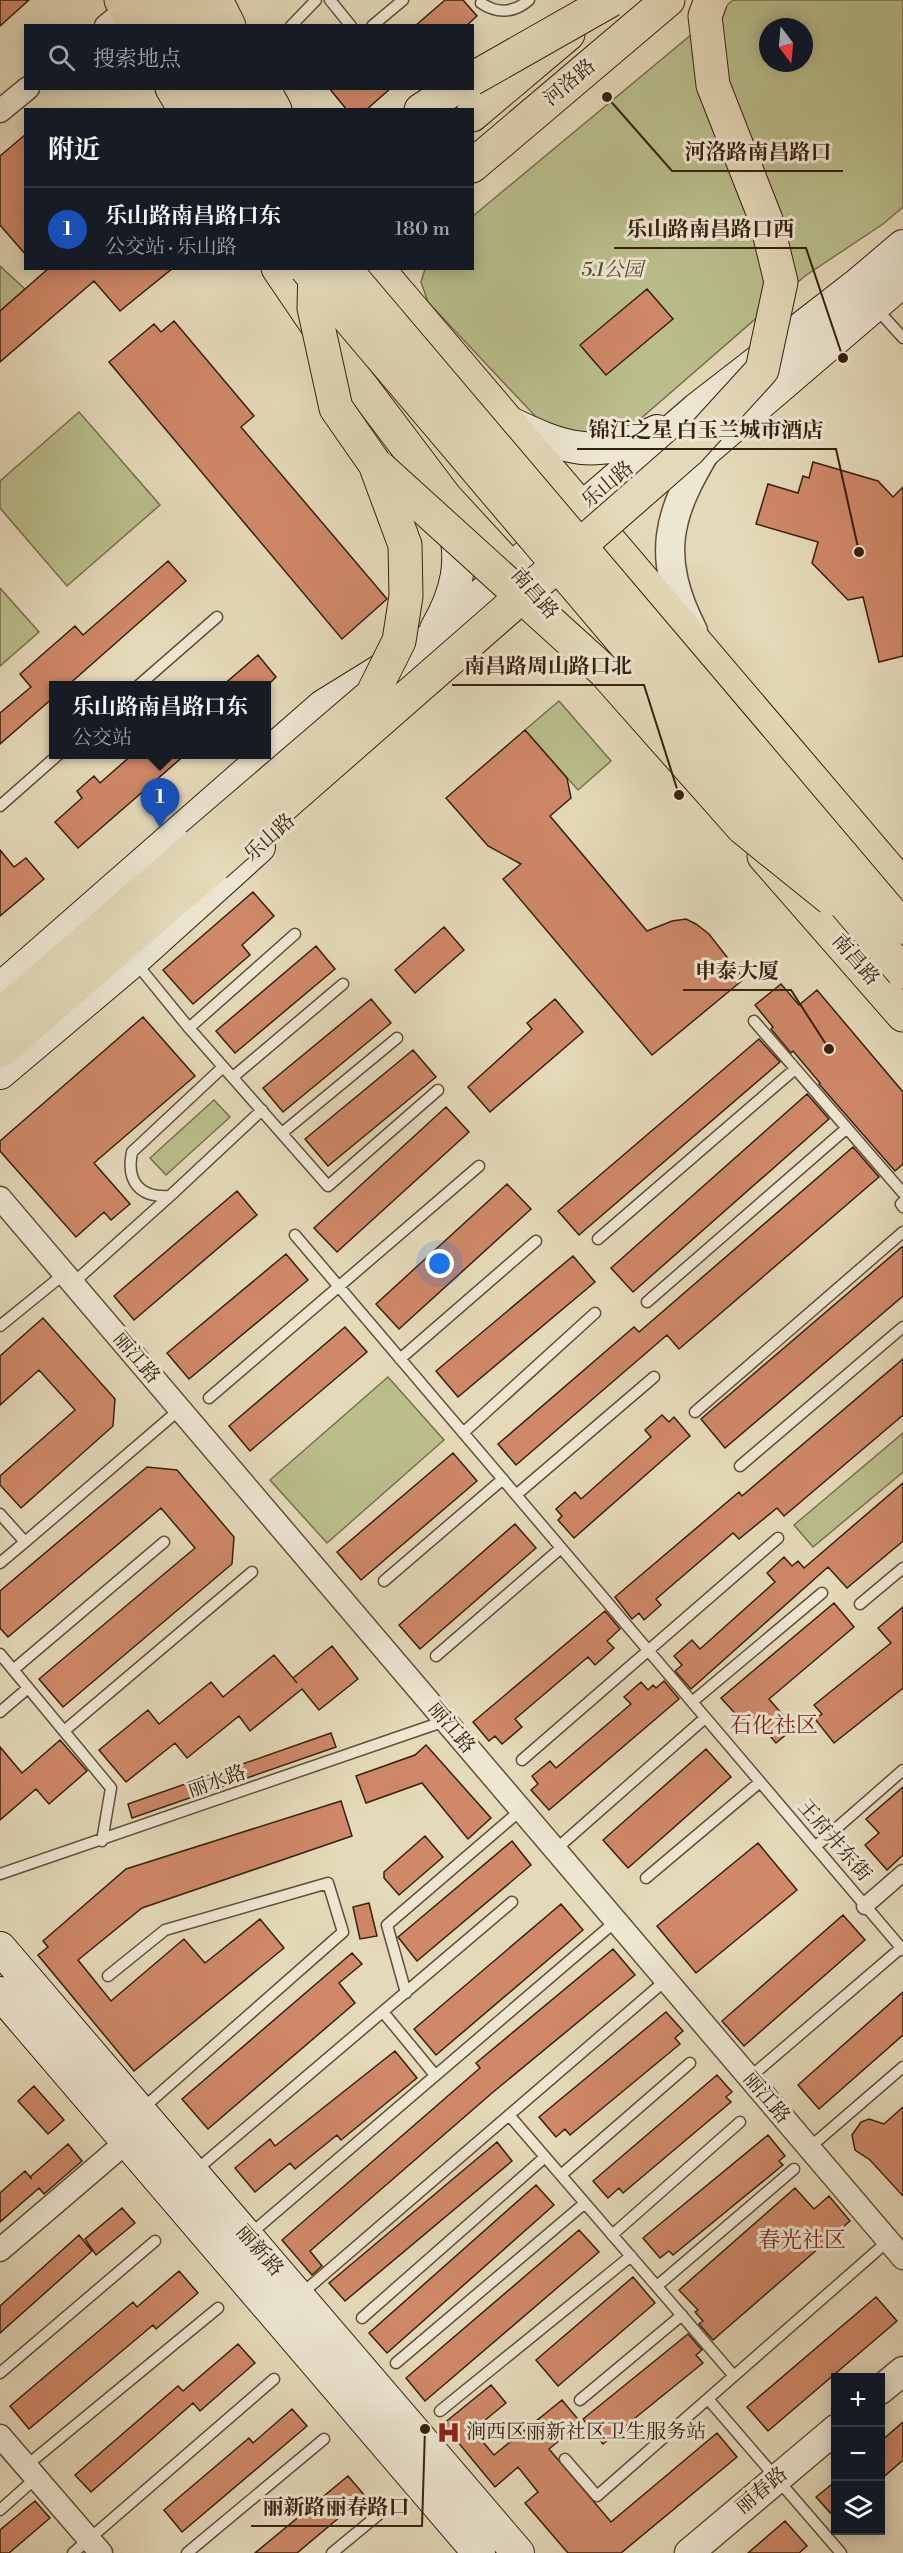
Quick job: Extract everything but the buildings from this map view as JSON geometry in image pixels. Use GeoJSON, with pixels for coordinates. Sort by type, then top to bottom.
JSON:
{"type":"FeatureCollection","features":[{"type":"Feature","properties":{"kind":"main road"},"geometry":{"type":"LineString","coordinates":[[184,0],[197,24]]}},
{"type":"Feature","properties":{"kind":"main road"},"geometry":{"type":"LineString","coordinates":[[216,0],[228,24]]}},
{"type":"Feature","properties":{"kind":"main road"},"geometry":{"type":"LineString","coordinates":[[474,78],[610,0]]}},
{"type":"Feature","properties":{"kind":"main road","name":"河洛路"},"geometry":{"type":"LineString","coordinates":[[474,113],[610,0]]}},
{"type":"Feature","properties":{"kind":"main road","name":"河洛路"},"geometry":{"type":"LineString","coordinates":[[474,164],[668,0]]}},
{"type":"Feature","properties":{"kind":"main road"},"geometry":{"type":"LineString","coordinates":[[0,1051],[690,448],[762,370],[781,282],[766,220],[713,85],[705,16],[711,0]]}},
{"type":"Feature","properties":{"kind":"main road"},"geometry":{"type":"LineString","coordinates":[[129,12],[163,24]]}},
{"type":"Feature","properties":{"kind":"main road"},"geometry":{"type":"LineString","coordinates":[[173,90],[183,108]]}},
{"type":"Feature","properties":{"kind":"main road"},"geometry":{"type":"LineString","coordinates":[[205,90],[215,108]]}},
{"type":"Feature","properties":{"kind":"main road"},"geometry":{"type":"LineString","coordinates":[[234,90],[245,108]]}},
{"type":"Feature","properties":{"kind":"main road"},"geometry":{"type":"LineString","coordinates":[[264,90],[274,108]]}},
{"type":"Feature","properties":{"kind":"main road"},"geometry":{"type":"LineString","coordinates":[[425,108],[452,90]]}},
{"type":"Feature","properties":{"kind":"main road","name":"乐山路"},"geometry":{"type":"LineString","coordinates":[[0,1025],[341,728],[429,640],[513,569],[580,508],[697,409],[848,292],[903,246]]}},
{"type":"Feature","properties":{"kind":"main road","name":"南昌路"},"geometry":{"type":"LineString","coordinates":[[279,270],[331,346],[446,497],[513,569],[903,1015]]}},
{"type":"Feature","properties":{"kind":"main road"},"geometry":{"type":"LineString","coordinates":[[322,270],[331,346]]}},
{"type":"Feature","properties":{"kind":"main road"},"geometry":{"type":"LineString","coordinates":[[322,270],[314,308],[336,408],[375,464],[604,671],[742,828],[862,925]]}},
{"type":"Feature","properties":{"kind":"main road"},"geometry":{"type":"LineString","coordinates":[[322,270],[903,927]]}},
{"type":"Feature","properties":{"kind":"main road","name":"南昌路"},"geometry":{"type":"LineString","coordinates":[[322,270],[903,972]]}},
{"type":"Feature","properties":{"kind":"main road"},"geometry":{"type":"LineString","coordinates":[[379,270],[603,537],[895,877]]}},
{"type":"Feature","properties":{"kind":"main road","name":"乐山路"},"geometry":{"type":"LineString","coordinates":[[0,1073],[134,960],[603,537],[903,280]]}},
{"type":"Feature","properties":{"kind":"main road"},"geometry":{"type":"LineString","coordinates":[[506,421],[545,440],[594,450],[625,446],[697,409]]}},
{"type":"Feature","properties":{"kind":"main road"},"geometry":{"type":"LineString","coordinates":[[0,1015],[372,695],[399,641],[406,596],[405,545],[375,464]]}},
{"type":"Feature","properties":{"kind":"main road"},"geometry":{"type":"LineString","coordinates":[[429,640],[449,607],[458,581],[460,554],[446,497]]}},
{"type":"Feature","properties":{"kind":"main road","name":"乐山路"},"geometry":{"type":"LineString","coordinates":[[0,1042],[468,641],[536,598]]}},
{"type":"Feature","properties":{"kind":"main road","name":"乐山路"},"geometry":{"type":"LineString","coordinates":[[271,752],[323,706],[429,640]]}},
{"type":"Feature","properties":{"kind":"main road","name":"乐山路"},"geometry":{"type":"LineString","coordinates":[[0,989],[263,759]]}},
{"type":"Feature","properties":{"kind":"main road"},"geometry":{"type":"LineString","coordinates":[[822,923],[822,897],[831,879],[849,867],[861,864],[895,877]]}},
{"type":"Feature","properties":{"kind":"main road","name":"丽新路"},"geometry":{"type":"LineString","coordinates":[[0,1948],[479,2553]]}},
{"type":"Feature","properties":{"kind":"main road","name":"丽新路"},"geometry":{"type":"LineString","coordinates":[[0,1993],[138,2125],[193,2173],[518,2553]]}},
{"type":"Feature","properties":{"kind":"street"},"geometry":{"type":"LineString","coordinates":[[0,111],[25,90]]}},
{"type":"Feature","properties":{"kind":"street"},"geometry":{"type":"LineString","coordinates":[[706,656],[678,597],[670,567],[670,533],[677,504],[709,447]]}},
{"type":"Feature","properties":{"kind":"street","name":"丽江路"},"geometry":{"type":"LineString","coordinates":[[0,1198],[903,2258]]}},
{"type":"Feature","properties":{"kind":"street"},"geometry":{"type":"LineString","coordinates":[[866,1905],[903,1873]]}},
{"type":"Feature","properties":{"kind":"street"},"geometry":{"type":"LineString","coordinates":[[0,2250],[138,2125]]}},
{"type":"Feature","properties":{"kind":"street"},"geometry":{"type":"LineString","coordinates":[[885,2386],[903,2371]]}},
{"type":"Feature","properties":{"kind":"street","name":"丽春路"},"geometry":{"type":"LineString","coordinates":[[689,2553],[831,2432]]}},
{"type":"Feature","properties":{"kind":"street"},"geometry":{"type":"LineString","coordinates":[[0,2436],[31,2472],[88,2548]]}},
{"type":"Feature","properties":{"kind":"lane"},"geometry":{"type":"LineString","coordinates":[[293,24],[315,0]]}},
{"type":"Feature","properties":{"kind":"lane"},"geometry":{"type":"LineString","coordinates":[[330,0],[349,24]]}},
{"type":"Feature","properties":{"kind":"lane"},"geometry":{"type":"LineString","coordinates":[[374,24],[403,0]]}},
{"type":"Feature","properties":{"kind":"lane"},"geometry":{"type":"LineString","coordinates":[[481,3],[491,10],[506,12],[520,7],[529,0]]}},
{"type":"Feature","properties":{"kind":"lane"},"geometry":{"type":"LineString","coordinates":[[874,305],[903,338]]}},
{"type":"Feature","properties":{"kind":"lane"},"geometry":{"type":"LineString","coordinates":[[144,681],[217,617]]}},
{"type":"Feature","properties":{"kind":"lane"},"geometry":{"type":"LineString","coordinates":[[0,806],[53,759]]}},
{"type":"Feature","properties":{"kind":"lane"},"geometry":{"type":"LineString","coordinates":[[189,1028],[295,934]]}},
{"type":"Feature","properties":{"kind":"lane"},"geometry":{"type":"LineString","coordinates":[[134,960],[189,1028],[328,1186],[438,1090]]}},
{"type":"Feature","properties":{"kind":"lane"},"geometry":{"type":"LineString","coordinates":[[233,1077],[343,984]]}},
{"type":"Feature","properties":{"kind":"lane"},"geometry":{"type":"LineString","coordinates":[[754,1021],[903,1193]]}},
{"type":"Feature","properties":{"kind":"lane"},"geometry":{"type":"LineString","coordinates":[[282,1133],[397,1038]]}},
{"type":"Feature","properties":{"kind":"lane"},"geometry":{"type":"LineString","coordinates":[[170,1196],[157,1197],[143,1192],[133,1180],[129,1166],[132,1152],[223,1067]]}},
{"type":"Feature","properties":{"kind":"lane"},"geometry":{"type":"LineString","coordinates":[[598,1239],[795,1069]]}},
{"type":"Feature","properties":{"kind":"lane"},"geometry":{"type":"LineString","coordinates":[[0,1326],[68,1279],[170,1196],[262,1110]]}},
{"type":"Feature","properties":{"kind":"lane"},"geometry":{"type":"LineString","coordinates":[[647,1302],[847,1128]]}},
{"type":"Feature","properties":{"kind":"lane"},"geometry":{"type":"LineString","coordinates":[[209,1398],[479,1166]]}},
{"type":"Feature","properties":{"kind":"lane"},"geometry":{"type":"LineString","coordinates":[[903,1202],[901,1204],[903,1207]]}},
{"type":"Feature","properties":{"kind":"lane"},"geometry":{"type":"LineString","coordinates":[[695,1412],[903,1232]]}},
{"type":"Feature","properties":{"kind":"lane","name":"王府井东街"},"geometry":{"type":"LineString","coordinates":[[295,1235],[902,1949]]}},
{"type":"Feature","properties":{"kind":"lane"},"geometry":{"type":"LineString","coordinates":[[400,1359],[536,1241]]}},
{"type":"Feature","properties":{"kind":"lane"},"geometry":{"type":"LineString","coordinates":[[463,1433],[595,1313]]}},
{"type":"Feature","properties":{"kind":"lane"},"geometry":{"type":"LineString","coordinates":[[740,1466],[903,1327]]}},
{"type":"Feature","properties":{"kind":"lane"},"geometry":{"type":"LineString","coordinates":[[516,1495],[654,1377]]}},
{"type":"Feature","properties":{"kind":"lane"},"geometry":{"type":"LineString","coordinates":[[0,1563],[179,1410]]}},
{"type":"Feature","properties":{"kind":"lane"},"geometry":{"type":"LineString","coordinates":[[384,1581],[503,1479]]}},
{"type":"Feature","properties":{"kind":"lane"},"geometry":{"type":"LineString","coordinates":[[0,1514],[25,1542]]}},
{"type":"Feature","properties":{"kind":"lane"},"geometry":{"type":"LineString","coordinates":[[522,1760],[777,1538]]}},
{"type":"Feature","properties":{"kind":"lane"},"geometry":{"type":"LineString","coordinates":[[13,1670],[164,1542]]}},
{"type":"Feature","properties":{"kind":"lane"},"geometry":{"type":"LineString","coordinates":[[436,1656],[561,1548]]}},
{"type":"Feature","properties":{"kind":"lane"},"geometry":{"type":"LineString","coordinates":[[860,1604],[903,1568]]}},
{"type":"Feature","properties":{"kind":"lane"},"geometry":{"type":"LineString","coordinates":[[64,1731],[252,1572]]}},
{"type":"Feature","properties":{"kind":"lane"},"geometry":{"type":"LineString","coordinates":[[692,1702],[822,1593]]}},
{"type":"Feature","properties":{"kind":"lane"},"geometry":{"type":"LineString","coordinates":[[0,1654],[111,1788],[102,1841]]}},
{"type":"Feature","properties":{"kind":"lane"},"geometry":{"type":"LineString","coordinates":[[0,1712],[28,1688]]}},
{"type":"Feature","properties":{"kind":"lane"},"geometry":{"type":"LineString","coordinates":[[555,1850],[705,1718]]}},
{"type":"Feature","properties":{"kind":"lane","name":"丽水路"},"geometry":{"type":"LineString","coordinates":[[0,1874],[102,1841],[445,1721]]}},
{"type":"Feature","properties":{"kind":"lane"},"geometry":{"type":"LineString","coordinates":[[815,1847],[903,1770]]}},
{"type":"Feature","properties":{"kind":"lane"},"geometry":{"type":"LineString","coordinates":[[646,1878],[760,1782]]}},
{"type":"Feature","properties":{"kind":"lane"},"geometry":{"type":"LineString","coordinates":[[406,1993],[387,1925],[521,1810]]}},
{"type":"Feature","properties":{"kind":"lane"},"geometry":{"type":"LineString","coordinates":[[108,1976],[165,1930],[328,1883],[343,1932],[138,2125]]}},
{"type":"Feature","properties":{"kind":"lane"},"geometry":{"type":"LineString","coordinates":[[193,2173],[513,1902]]}},
{"type":"Feature","properties":{"kind":"lane"},"geometry":{"type":"LineString","coordinates":[[247,2237],[616,1921]]}},
{"type":"Feature","properties":{"kind":"lane"},"geometry":{"type":"LineString","coordinates":[[749,2078],[902,1949]]}},
{"type":"Feature","properties":{"kind":"lane"},"geometry":{"type":"LineString","coordinates":[[298,2297],[666,1980]]}},
{"type":"Feature","properties":{"kind":"lane"},"geometry":{"type":"LineString","coordinates":[[383,2012],[435,2075]]}},
{"type":"Feature","properties":{"kind":"lane"},"geometry":{"type":"LineString","coordinates":[[561,2175],[690,2063]]}},
{"type":"Feature","properties":{"kind":"lane"},"geometry":{"type":"LineString","coordinates":[[809,2148],[903,2067]]}},
{"type":"Feature","properties":{"kind":"lane"},"geometry":{"type":"LineString","coordinates":[[509,2115],[734,2376]]}},
{"type":"Feature","properties":{"kind":"lane"},"geometry":{"type":"LineString","coordinates":[[612,2235],[740,2122]]}},
{"type":"Feature","properties":{"kind":"lane"},"geometry":{"type":"LineString","coordinates":[[362,2318],[545,2157]]}},
{"type":"Feature","properties":{"kind":"lane"},"geometry":{"type":"LineString","coordinates":[[657,2286],[794,2169]]}},
{"type":"Feature","properties":{"kind":"lane"},"geometry":{"type":"LineString","coordinates":[[396,2363],[585,2204]]}},
{"type":"Feature","properties":{"kind":"lane"},"geometry":{"type":"LineString","coordinates":[[0,2373],[155,2241]]}},
{"type":"Feature","properties":{"kind":"lane"},"geometry":{"type":"LineString","coordinates":[[565,2459],[597,2496],[888,2241]]}},
{"type":"Feature","properties":{"kind":"lane"},"geometry":{"type":"LineString","coordinates":[[440,2412],[631,2256]]}},
{"type":"Feature","properties":{"kind":"lane"},"geometry":{"type":"LineString","coordinates":[[0,2510],[31,2472],[218,2308]]}},
{"type":"Feature","properties":{"kind":"lane"},"geometry":{"type":"LineString","coordinates":[[580,2400],[682,2315]]}},
{"type":"Feature","properties":{"kind":"lane"},"geometry":{"type":"LineString","coordinates":[[88,2548],[274,2379]]}},
{"type":"Feature","properties":{"kind":"lane"},"geometry":{"type":"LineString","coordinates":[[708,2399],[841,2553]]}},
{"type":"Feature","properties":{"kind":"lane"},"geometry":{"type":"LineString","coordinates":[[187,2553],[324,2439]]}},
{"type":"Feature","properties":{"kind":"lane"},"geometry":{"type":"LineString","coordinates":[[332,2553],[383,2511]]}},
{"type":"Feature","properties":{"kind":"green space","name":"5.1公园"},"geometry":{"type":"Polygon","coordinates":[[[733,0],[903,0],[903,207],[883,224],[805,276],[639,420],[600,433],[568,433],[536,417],[428,302],[421,282],[425,270],[474,270],[474,215],[733,0]]]}},
{"type":"Feature","properties":{"kind":"green space"},"geometry":{"type":"Polygon","coordinates":[[[0,266],[25,289],[0,311],[0,266]]]}},
{"type":"Feature","properties":{"kind":"green space"},"geometry":{"type":"Polygon","coordinates":[[[79,412],[160,505],[67,586],[0,508],[0,481],[79,412]]]}},
{"type":"Feature","properties":{"kind":"green space"},"geometry":{"type":"Polygon","coordinates":[[[0,588],[39,632],[0,666],[0,588]]]}},
{"type":"Feature","properties":{"kind":"green space"},"geometry":{"type":"Polygon","coordinates":[[[559,701],[611,761],[578,790],[525,730],[559,701]]]}},
{"type":"Feature","properties":{"kind":"green space"},"geometry":{"type":"Polygon","coordinates":[[[214,1100],[230,1117],[166,1175],[150,1158],[214,1100]]]}},
{"type":"Feature","properties":{"kind":"green space"},"geometry":{"type":"Polygon","coordinates":[[[388,1377],[444,1440],[327,1543],[270,1480],[388,1377]]]}},
{"type":"Feature","properties":{"kind":"green space"},"geometry":{"type":"Polygon","coordinates":[[[903,1433],[903,1472],[813,1547],[794,1525],[903,1433]]]}},
{"type":"Feature","properties":{"kind":"place","name":"河洛路南昌路口"},"geometry":{"type":"Point","coordinates":[607,97]}},
{"type":"Feature","properties":{"kind":"place","name":"乐山路南昌路口西"},"geometry":{"type":"Point","coordinates":[843,358]}},
{"type":"Feature","properties":{"kind":"place","name":"锦江之星 白玉兰城市酒店"},"geometry":{"type":"Point","coordinates":[859,552]}},
{"type":"Feature","properties":{"kind":"place","name":"南昌路周山路口北"},"geometry":{"type":"Point","coordinates":[679,795]}},
{"type":"Feature","properties":{"kind":"place","name":"乐山路南昌路口东"},"geometry":{"type":"Point","coordinates":[160,828]}},
{"type":"Feature","properties":{"kind":"place","name":"申泰大厦"},"geometry":{"type":"Point","coordinates":[829,1049]}},
{"type":"Feature","properties":{"kind":"place","name":"丽新路丽春路口"},"geometry":{"type":"Point","coordinates":[425,2429]}},
{"type":"Feature","properties":{"kind":"place","name":"涧西区丽新社区卫生服务站"},"geometry":{"type":"Point","coordinates":[448,2432]}},
{"type":"Feature","properties":{"kind":"district","name":"石化社区"},"geometry":{"type":"Point","coordinates":[774,1725]}},
{"type":"Feature","properties":{"kind":"district","name":"春光社区"},"geometry":{"type":"Point","coordinates":[802,2240]}}]}
